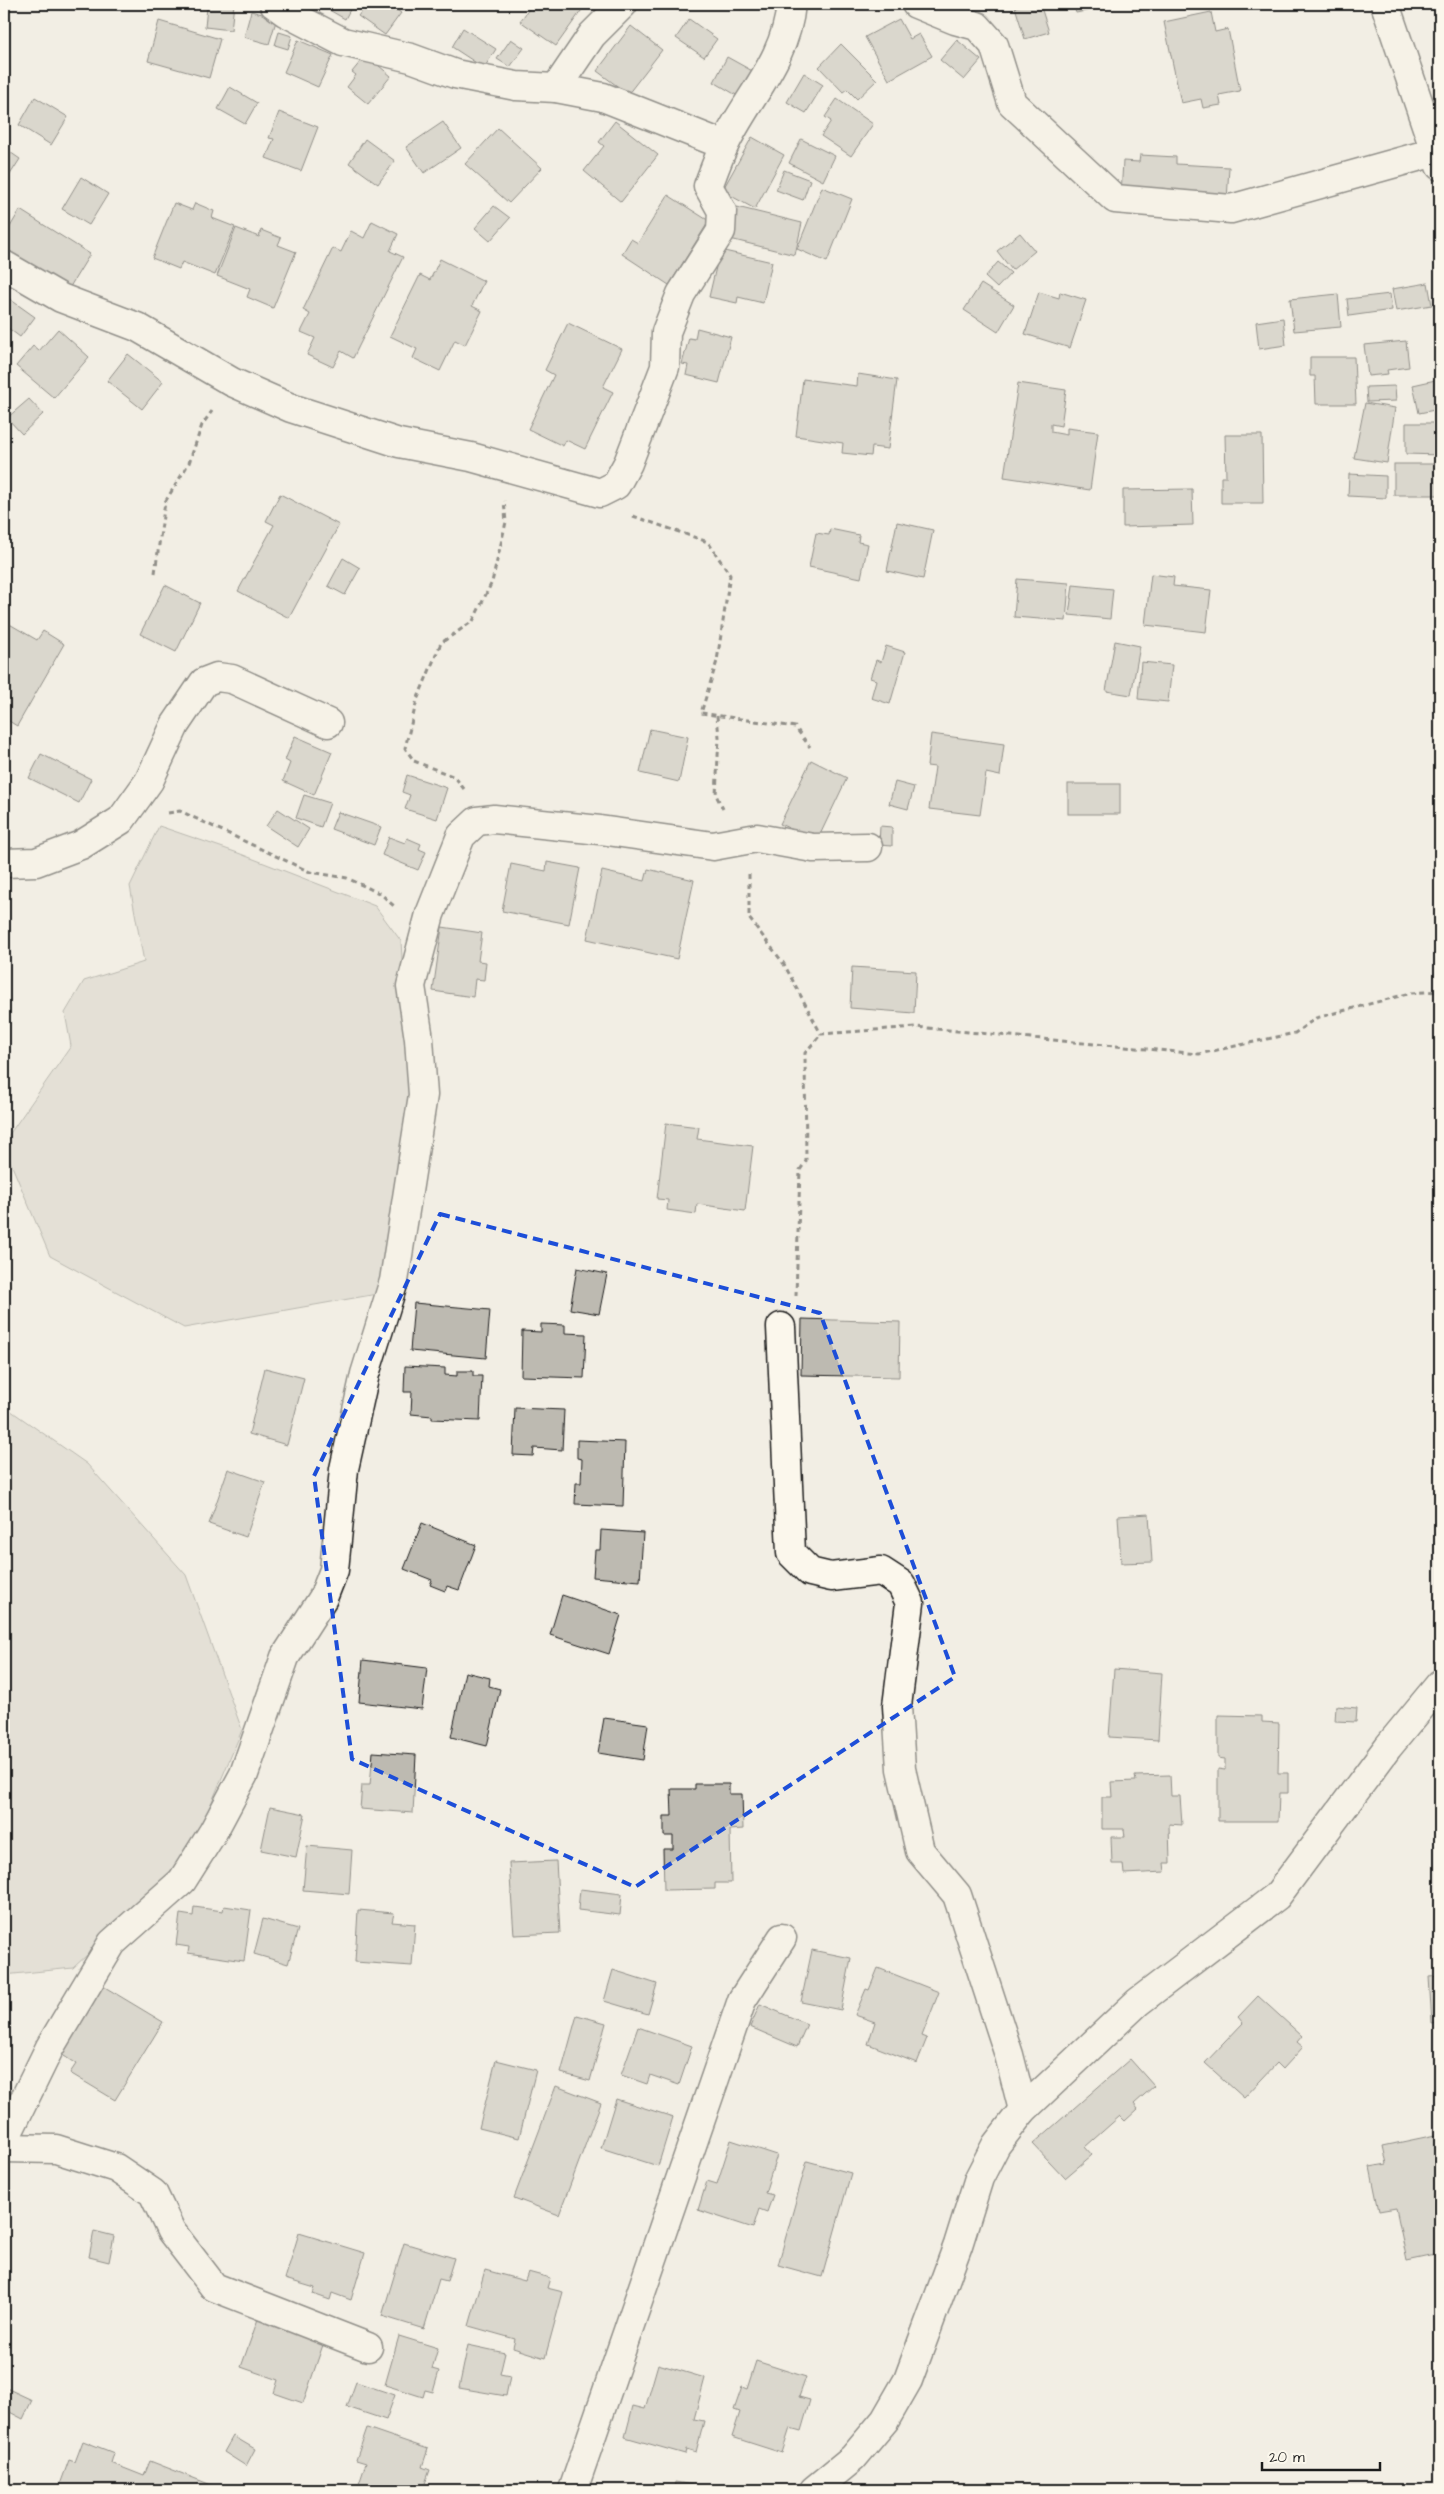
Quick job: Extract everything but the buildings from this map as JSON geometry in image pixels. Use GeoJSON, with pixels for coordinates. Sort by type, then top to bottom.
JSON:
{"type":"FeatureCollection","features":[{"type":"Feature","properties":{"kind":"street"},"geometry":{"type":"LineString","coordinates":[[274,4],[285,12],[343,42],[411,58],[456,74],[516,86],[556,88],[603,96],[724,145]]}},
{"type":"Feature","properties":{"kind":"street"},"geometry":{"type":"LineString","coordinates":[[556,88],[592,35],[623,4]]}},
{"type":"Feature","properties":{"kind":"street"},"geometry":{"type":"LineString","coordinates":[[4,265],[61,298],[137,328],[232,382],[291,408],[398,443],[471,457],[600,493],[616,485],[628,463],[665,367],[666,332],[681,294],[721,231],[722,211],[708,186],[724,145],[773,66],[790,17],[791,4]]}},
{"type":"Feature","properties":{"kind":"street"},"geometry":{"type":"LineString","coordinates":[[916,4],[955,20],[978,26],[994,45],[1012,103],[1115,199],[1231,208],[1437,159],[1385,4]]}},
{"type":"Feature","properties":{"kind":"street"},"geometry":{"type":"LineString","coordinates":[[4,863],[36,862],[81,845],[121,820],[149,781],[175,725],[204,682],[217,677],[232,679],[328,723]]}},
{"type":"Feature","properties":{"kind":"street"},"geometry":{"type":"LineString","coordinates":[[4,2141],[50,2047],[112,1944],[182,1881],[213,1832],[244,1774],[285,1657],[323,1598],[334,1570],[344,1469],[365,1374],[394,1281],[423,1095],[419,1039],[411,986],[430,914],[461,836],[477,821],[494,819],[600,830],[713,846],[756,838],[813,848],[868,847]]}},
{"type":"Feature","properties":{"kind":"street"},"geometry":{"type":"LineString","coordinates":[[781,1327],[791,1553],[810,1572],[831,1577],[881,1571],[901,1584],[910,1603],[897,1706],[903,1778],[920,1851],[957,1894],[1009,2055],[1022,2110]]}},
{"type":"Feature","properties":{"kind":"street"},"geometry":{"type":"LineString","coordinates":[[814,2490],[853,2458],[885,2420],[908,2380],[958,2245],[979,2178],[996,2145],[1022,2110],[1138,2002],[1277,1896],[1388,1746],[1440,1684]]}},
{"type":"Feature","properties":{"kind":"street"},"geometry":{"type":"LineString","coordinates":[[572,2490],[742,2000],[782,1938]]}},
{"type":"Feature","properties":{"kind":"street"},"geometry":{"type":"LineString","coordinates":[[4,2148],[56,2149],[116,2168],[153,2193],[171,2231],[214,2287],[368,2347]]}},
{"type":"Feature","properties":{"kind":"path"},"geometry":{"type":"LineString","coordinates":[[155,573],[165,502],[190,463],[202,425],[232,382]]}},
{"type":"Feature","properties":{"kind":"path"},"geometry":{"type":"LineString","coordinates":[[477,821],[471,797],[455,777],[414,761],[405,748],[417,700],[441,643],[474,621],[492,582],[506,522],[501,465]]}},
{"type":"Feature","properties":{"kind":"path"},"geometry":{"type":"LineString","coordinates":[[600,493],[629,515],[708,542],[730,575],[717,661],[701,713],[795,726],[810,747]]}},
{"type":"Feature","properties":{"kind":"path"},"geometry":{"type":"LineString","coordinates":[[717,716],[719,737],[716,795],[740,841],[750,876],[749,918],[784,964],[821,1034]]}},
{"type":"Feature","properties":{"kind":"path"},"geometry":{"type":"LineString","coordinates":[[121,820],[180,811],[310,872],[347,878],[381,894],[425,934]]}},
{"type":"Feature","properties":{"kind":"path"},"geometry":{"type":"LineString","coordinates":[[781,1327],[795,1314],[800,1170],[806,1161],[805,1053],[821,1034],[916,1028],[1199,1054],[1296,1033],[1316,1018],[1410,993],[1440,991]]}},
{"type":"Feature","properties":{"kind":"highlighted area"},"geometry":{"type":"Polygon","coordinates":[[[440,1214],[820,1313],[955,1677],[635,1887],[352,1759],[314,1476],[440,1214]]]}},
{"type":"Feature","properties":{"kind":"shaded area"},"geometry":{"type":"Polygon","coordinates":[[[159,826],[238,853],[375,906],[401,941],[410,1095],[394,1209],[377,1294],[184,1328],[50,1256],[4,1147],[4,1142],[71,1046],[65,1013],[84,981],[144,962],[130,886],[159,826]]]}},
{"type":"Feature","properties":{"kind":"shaded area"},"geometry":{"type":"Polygon","coordinates":[[[4,1406],[87,1464],[186,1575],[242,1730],[195,1842],[147,1899],[73,1968],[4,1975],[4,1406]]]}}]}
